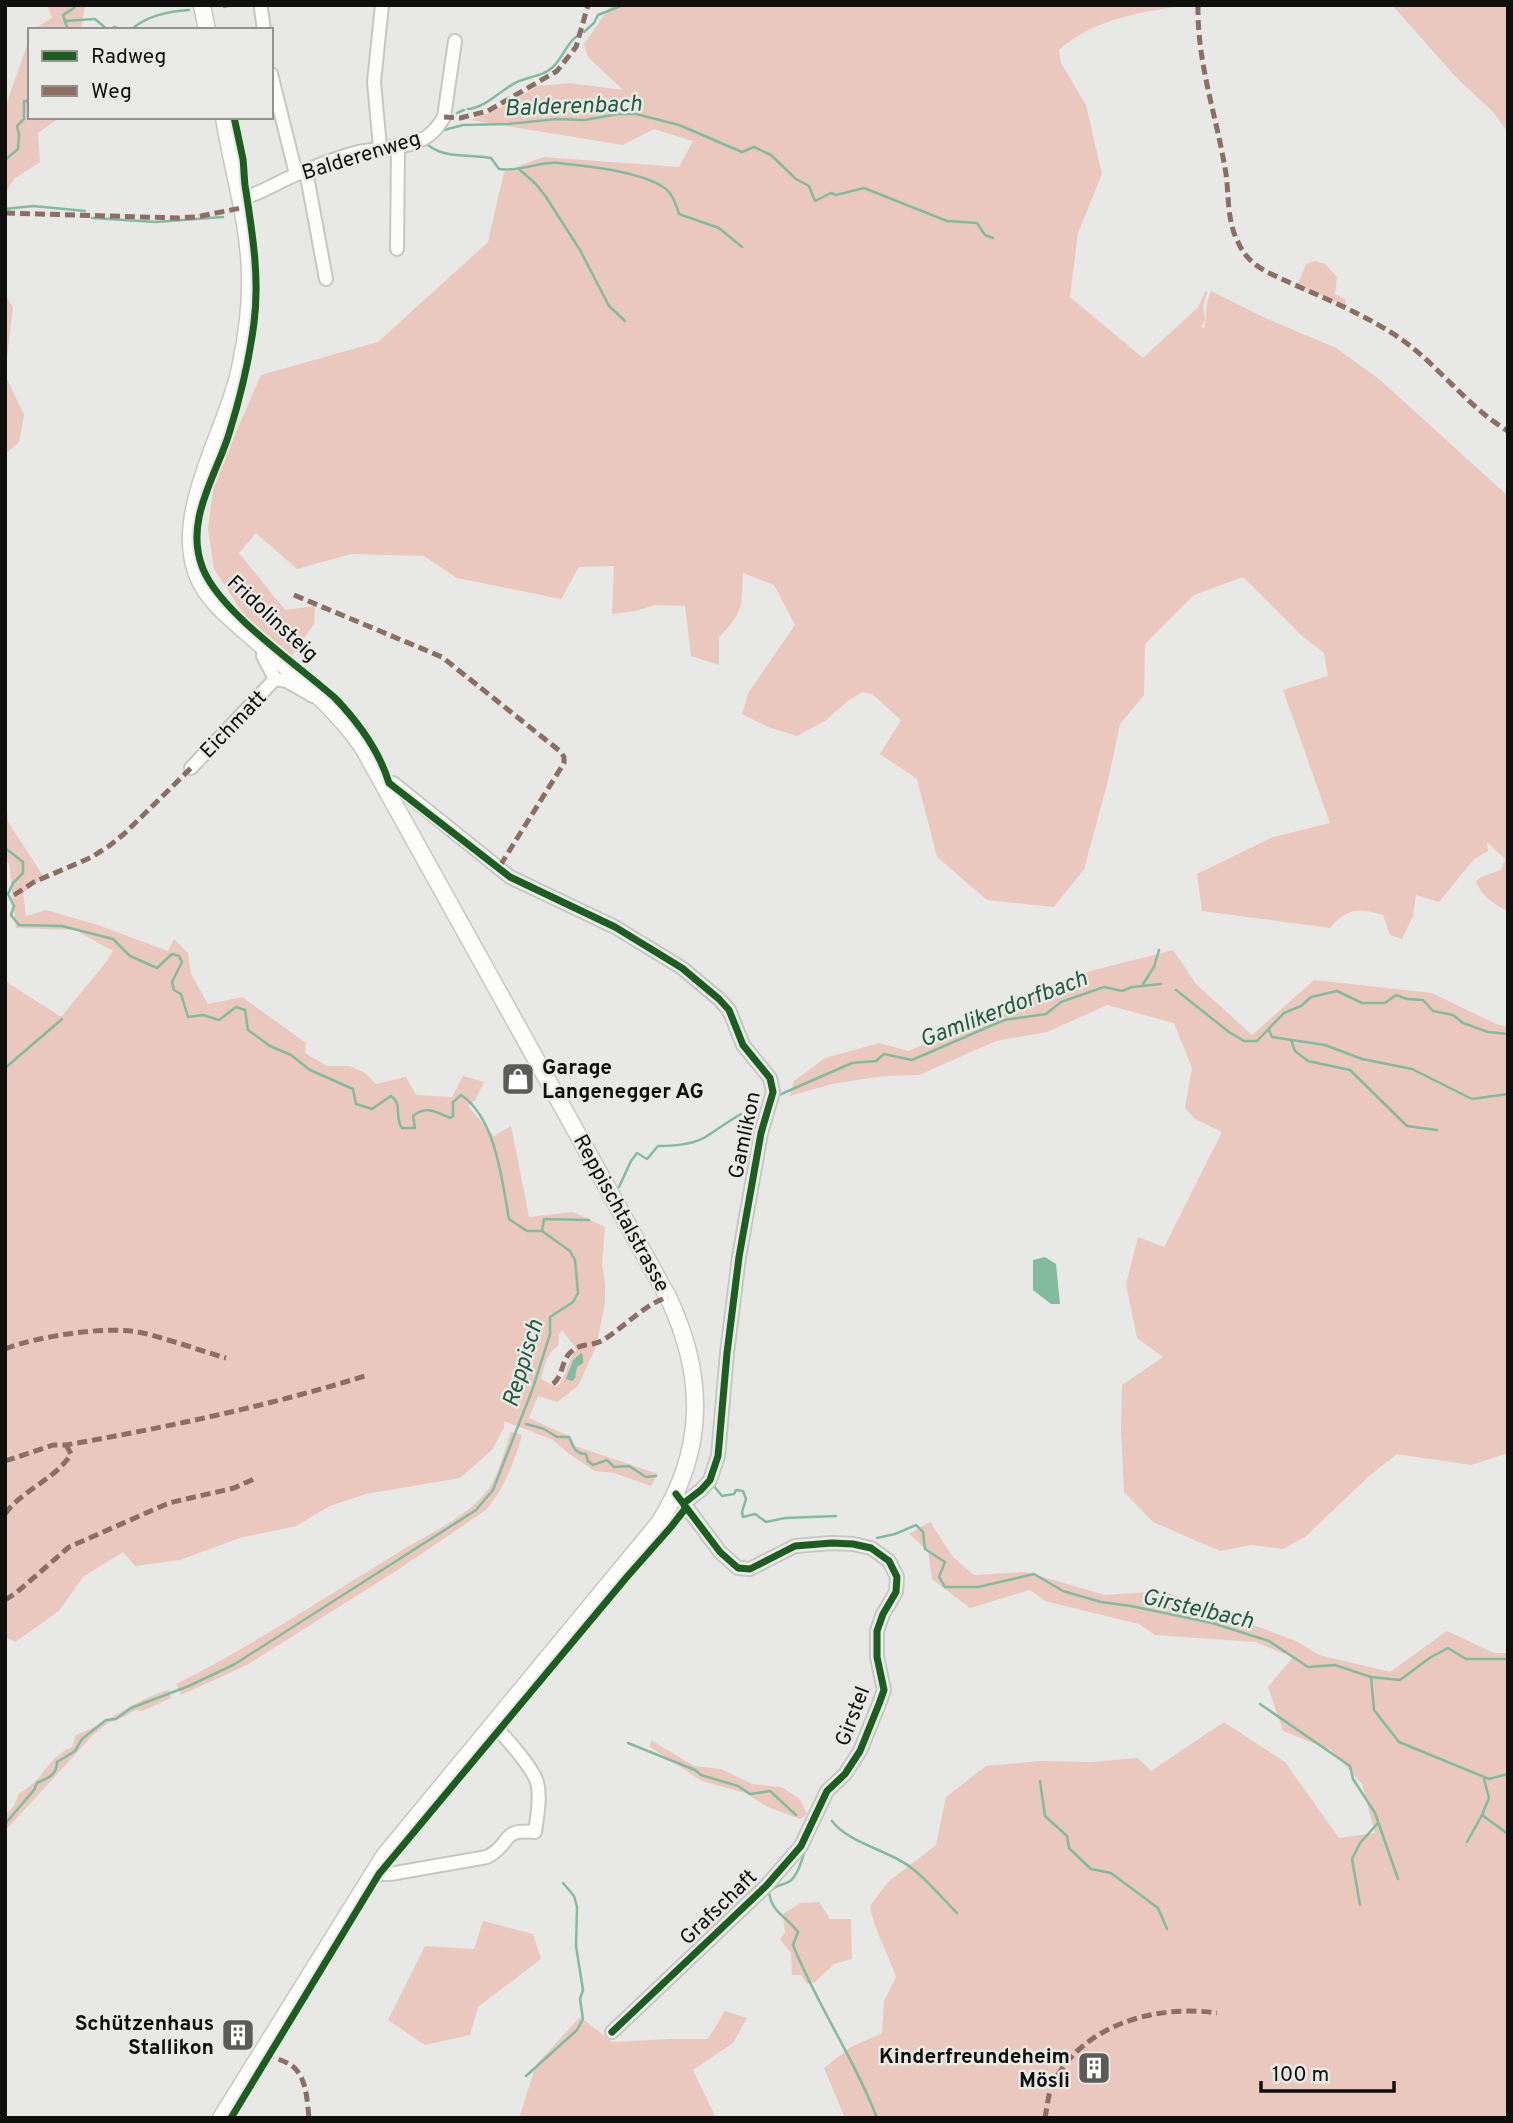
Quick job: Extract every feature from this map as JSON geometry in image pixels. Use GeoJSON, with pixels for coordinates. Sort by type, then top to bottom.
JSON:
{"type":"FeatureCollection","features":[{"type":"Feature","properties":{"kind":"main road"},"geometry":{"type":"LineString","coordinates":[[202,5],[207,28]]}},
{"type":"Feature","properties":{"kind":"main road","name":"Reppischtalstrasse"},"geometry":{"type":"LineString","coordinates":[[221,2118],[371,1874],[680,1498],[696,1413],[693,1372],[680,1321],[384,785],[342,718],[228,616],[201,584],[194,568],[189,539],[194,508],[238,380],[248,322],[250,274],[240,199],[224,119]]}},
{"type":"Feature","properties":{"kind":"street"},"geometry":{"type":"LineString","coordinates":[[380,147],[374,82],[382,5]]}},
{"type":"Feature","properties":{"kind":"street"},"geometry":{"type":"LineString","coordinates":[[261,9],[264,28]]}},
{"type":"Feature","properties":{"kind":"street","name":"Balderenweg"},"geometry":{"type":"LineString","coordinates":[[240,199],[336,159],[424,139],[438,127],[444,117],[455,41]]}},
{"type":"Feature","properties":{"kind":"street"},"geometry":{"type":"LineString","coordinates":[[273,81],[301,173],[327,279]]}},
{"type":"Feature","properties":{"kind":"street"},"geometry":{"type":"LineString","coordinates":[[397,249],[398,146]]}},
{"type":"Feature","properties":{"kind":"street","name":"Eichmatt"},"geometry":{"type":"LineString","coordinates":[[264,647],[263,656],[275,679]]}},
{"type":"Feature","properties":{"kind":"street","name":"Eichmatt"},"geometry":{"type":"LineString","coordinates":[[275,679],[287,681],[311,696],[322,698]]}},
{"type":"Feature","properties":{"kind":"street","name":"Eichmatt"},"geometry":{"type":"LineString","coordinates":[[191,768],[275,679]]}},
{"type":"Feature","properties":{"kind":"street","name":"Gamlikon"},"geometry":{"type":"LineString","coordinates":[[384,785],[393,783],[510,877],[615,927],[682,968],[729,1010],[743,1045],[770,1078],[773,1092],[761,1133],[739,1256],[718,1456],[710,1480],[701,1490],[680,1498]]}},
{"type":"Feature","properties":{"kind":"street","name":"Girstel"},"geometry":{"type":"LineString","coordinates":[[680,1498],[720,1552],[738,1568],[750,1569],[794,1546],[832,1543],[871,1548],[889,1561],[897,1577],[896,1592],[877,1631],[877,1657],[884,1690],[860,1751],[845,1774],[827,1791]]}},
{"type":"Feature","properties":{"kind":"street"},"geometry":{"type":"LineString","coordinates":[[371,1874],[390,1874],[487,1857],[498,1851],[512,1833],[535,1832],[537,1782],[516,1750],[493,1725]]}},
{"type":"Feature","properties":{"kind":"street","name":"Grafschaft"},"geometry":{"type":"LineString","coordinates":[[612,2032],[766,1886],[801,1846],[827,1791]]}},
{"type":"Feature","properties":{"kind":"shaded area"},"geometry":{"type":"Polygon","coordinates":[[[47,5],[85,5],[81,28],[35,28],[52,18],[47,5]]]}},
{"type":"Feature","properties":{"kind":"shaded area"},"geometry":{"type":"Polygon","coordinates":[[[611,5],[1185,5],[1119,18],[1073,39],[1059,50],[1061,63],[1086,105],[1102,174],[1078,233],[1070,297],[1143,358],[1198,307],[1208,291],[1203,306],[1205,320],[1201,327],[1204,328],[1211,291],[1265,318],[1336,348],[1379,379],[1508,496],[1508,907],[1505,910],[1484,895],[1476,881],[1501,870],[1505,859],[1487,842],[1488,851],[1474,859],[1439,902],[1416,895],[1413,916],[1402,939],[1390,935],[1383,915],[1360,910],[1342,916],[1330,928],[1202,911],[1197,874],[1273,837],[1330,823],[1283,690],[1328,676],[1324,653],[1301,635],[1243,577],[1194,595],[1145,644],[1144,695],[1120,724],[1084,869],[1054,907],[987,900],[937,857],[917,779],[880,754],[901,720],[872,694],[863,692],[849,700],[825,721],[797,736],[768,727],[742,714],[749,692],[795,625],[774,585],[743,573],[740,608],[719,637],[719,665],[691,656],[685,606],[655,605],[612,614],[614,566],[579,567],[561,599],[457,578],[424,556],[351,554],[297,569],[256,533],[239,553],[285,610],[315,606],[314,624],[292,656],[247,619],[214,569],[208,529],[214,483],[261,375],[378,342],[488,242],[504,172],[543,157],[679,167],[693,141],[654,129],[623,145],[470,120],[492,112],[538,86],[570,83],[623,90],[588,57],[584,44],[611,5]]]}},
{"type":"Feature","properties":{"kind":"shaded area"},"geometry":{"type":"Polygon","coordinates":[[[1392,5],[1508,5],[1508,132],[1493,112],[1456,77],[1392,5]]]}},
{"type":"Feature","properties":{"kind":"shaded area"},"geometry":{"type":"Polygon","coordinates":[[[28,43],[28,119],[57,119],[38,133],[40,162],[15,178],[5,193],[5,108],[28,43]]]}},
{"type":"Feature","properties":{"kind":"shaded area"},"geometry":{"type":"Polygon","coordinates":[[[1315,261],[1325,264],[1337,277],[1335,294],[1345,299],[1344,306],[1298,285],[1306,264],[1315,261]]]}},
{"type":"Feature","properties":{"kind":"shaded area"},"geometry":{"type":"Polygon","coordinates":[[[5,295],[13,307],[5,375],[5,295]]]}},
{"type":"Feature","properties":{"kind":"shaded area"},"geometry":{"type":"Polygon","coordinates":[[[5,375],[24,415],[19,442],[5,454],[5,375]]]}},
{"type":"Feature","properties":{"kind":"shaded area"},"geometry":{"type":"Polygon","coordinates":[[[5,789],[8,822],[44,877],[23,893],[26,916],[46,910],[98,925],[168,951],[174,939],[188,953],[191,974],[208,1004],[242,997],[306,1043],[305,1053],[327,1066],[350,1066],[365,1073],[376,1084],[406,1077],[416,1095],[452,1097],[463,1076],[484,1082],[475,1100],[468,1106],[494,1136],[511,1126],[529,1217],[573,1212],[605,1227],[602,1264],[605,1303],[596,1347],[578,1386],[557,1402],[538,1396],[529,1418],[571,1437],[575,1446],[658,1474],[651,1486],[614,1473],[595,1471],[553,1440],[504,1421],[504,1428],[492,1450],[460,1478],[366,1494],[330,1506],[296,1526],[240,1538],[180,1560],[135,1566],[123,1552],[83,1577],[59,1611],[15,1642],[5,1637],[5,981],[61,1017],[113,951],[75,930],[16,928],[9,863],[5,863],[5,789]],[[562,1330],[558,1346],[549,1356],[541,1379],[556,1387],[563,1379],[577,1349],[562,1330]]]}},
{"type":"Feature","properties":{"kind":"shaded area"},"geometry":{"type":"Polygon","coordinates":[[[1173,950],[1196,984],[1252,1035],[1314,980],[1432,993],[1496,1024],[1508,1027],[1508,1453],[1471,1465],[1397,1454],[1368,1477],[1305,1537],[1283,1549],[1252,1545],[1220,1551],[1153,1522],[1124,1492],[1122,1385],[1163,1357],[1137,1338],[1126,1284],[1138,1237],[1164,1247],[1222,1132],[1195,1119],[1185,1108],[1192,1068],[1174,1023],[1107,1005],[1047,1032],[996,1041],[919,1075],[884,1076],[832,1084],[790,1096],[794,1081],[825,1058],[879,1043],[909,1051],[1071,976],[1173,950]]]}},
{"type":"Feature","properties":{"kind":"shaded area"},"geometry":{"type":"Polygon","coordinates":[[[1045,1257],[1056,1264],[1060,1304],[1051,1304],[1033,1290],[1033,1260],[1045,1257]]]}},
{"type":"Feature","properties":{"kind":"shaded area"},"geometry":{"type":"Polygon","coordinates":[[[581,1353],[583,1363],[577,1367],[575,1378],[572,1381],[566,1379],[573,1360],[581,1353]]]}},
{"type":"Feature","properties":{"kind":"shaded area"},"geometry":{"type":"Polygon","coordinates":[[[511,1432],[522,1435],[519,1445],[503,1484],[486,1510],[396,1571],[247,1665],[181,1695],[176,1684],[260,1638],[467,1510],[491,1485],[511,1432]]]}},
{"type":"Feature","properties":{"kind":"shaded area"},"geometry":{"type":"Polygon","coordinates":[[[930,1522],[953,1557],[974,1575],[1026,1572],[1105,1595],[1163,1591],[1296,1641],[1319,1655],[1390,1672],[1447,1631],[1494,1653],[1508,1653],[1508,2118],[845,2118],[824,2068],[851,2047],[882,2033],[884,2001],[896,1977],[870,1906],[888,1882],[936,1845],[946,1797],[986,1766],[1040,1761],[1091,1762],[1138,1758],[1151,1771],[1224,1722],[1285,1762],[1339,1838],[1375,1833],[1362,1784],[1331,1750],[1283,1731],[1268,1687],[1293,1657],[1255,1642],[1155,1635],[1139,1624],[1045,1601],[1030,1590],[970,1608],[932,1579],[928,1551],[909,1534],[930,1522]]]}},
{"type":"Feature","properties":{"kind":"shaded area"},"geometry":{"type":"Polygon","coordinates":[[[169,1690],[171,1698],[142,1711],[135,1710],[108,1723],[93,1735],[5,1831],[5,1815],[14,1806],[19,1793],[34,1782],[57,1756],[72,1747],[76,1735],[144,1699],[169,1690]]]}},
{"type":"Feature","properties":{"kind":"shaded area"},"geometry":{"type":"Polygon","coordinates":[[[651,1740],[694,1766],[721,1769],[752,1784],[781,1787],[799,1798],[807,1814],[800,1819],[768,1807],[745,1793],[702,1781],[650,1747],[651,1740]]]}},
{"type":"Feature","properties":{"kind":"shaded area"},"geometry":{"type":"Polygon","coordinates":[[[819,1902],[830,1919],[851,1919],[852,1959],[834,1964],[815,1982],[807,1984],[801,1975],[792,1975],[791,1953],[780,1939],[785,1933],[783,1914],[800,1903],[819,1902]]]}},
{"type":"Feature","properties":{"kind":"shaded area"},"geometry":{"type":"Polygon","coordinates":[[[483,1921],[533,1934],[541,1959],[478,2007],[470,2035],[425,2045],[388,2020],[425,1946],[474,1949],[483,1921]]]}},
{"type":"Feature","properties":{"kind":"shaded area"},"geometry":{"type":"Polygon","coordinates":[[[725,2011],[747,2018],[733,2043],[693,2070],[716,2118],[519,2118],[536,2065],[580,2017],[612,2042],[708,2039],[725,2011]]]}},
{"type":"Feature","properties":{"kind":"waterway","name":"Reppisch"},"geometry":{"type":"LineString","coordinates":[[67,28],[63,15],[74,8],[74,5]]}},
{"type":"Feature","properties":{"kind":"waterway"},"geometry":{"type":"LineString","coordinates":[[224,7],[232,5]]}},
{"type":"Feature","properties":{"kind":"waterway"},"geometry":{"type":"LineString","coordinates":[[440,5],[447,5]]}},
{"type":"Feature","properties":{"kind":"waterway"},"geometry":{"type":"LineString","coordinates":[[584,32],[598,15],[623,5]]}},
{"type":"Feature","properties":{"kind":"waterway"},"geometry":{"type":"LineString","coordinates":[[133,28],[158,15],[189,10]]}},
{"type":"Feature","properties":{"kind":"waterway"},"geometry":{"type":"LineString","coordinates":[[65,21],[95,19],[106,28]]}},
{"type":"Feature","properties":{"kind":"waterway"},"geometry":{"type":"LineString","coordinates":[[114,28],[117,28]]}},
{"type":"Feature","properties":{"kind":"waterway"},"geometry":{"type":"LineString","coordinates":[[468,109],[487,102],[517,82],[549,70],[576,37]]}},
{"type":"Feature","properties":{"kind":"waterway","name":"Reppisch"},"geometry":{"type":"LineString","coordinates":[[5,160],[18,149],[17,126],[24,119],[24,101],[28,101]]}},
{"type":"Feature","properties":{"kind":"waterway"},"geometry":{"type":"LineString","coordinates":[[457,113],[464,110]]}},
{"type":"Feature","properties":{"kind":"waterway","name":"Balderenbach"},"geometry":{"type":"LineString","coordinates":[[444,130],[463,125],[556,119],[585,120],[618,114],[636,114],[679,125],[742,152],[754,147],[771,155],[796,179],[809,186],[815,201],[831,193],[836,195],[864,188],[947,221],[977,223],[985,235],[993,238]]}},
{"type":"Feature","properties":{"kind":"waterway"},"geometry":{"type":"LineString","coordinates":[[428,145],[450,154],[491,158],[499,169],[558,163],[612,170],[640,177],[666,189],[679,214],[719,228],[742,247]]}},
{"type":"Feature","properties":{"kind":"waterway"},"geometry":{"type":"LineString","coordinates":[[520,170],[546,197],[580,250],[609,306],[625,321]]}},
{"type":"Feature","properties":{"kind":"waterway"},"geometry":{"type":"LineString","coordinates":[[5,209],[33,206],[85,211]]}},
{"type":"Feature","properties":{"kind":"waterway"},"geometry":{"type":"LineString","coordinates":[[92,218],[156,222],[223,217]]}},
{"type":"Feature","properties":{"kind":"waterway","name":"Reppisch"},"geometry":{"type":"LineString","coordinates":[[5,848],[23,862],[23,873],[13,883],[8,894],[14,906],[11,915],[19,925],[62,926],[113,939],[130,956],[157,968],[172,954],[179,956],[182,962],[172,982],[174,990],[181,994],[188,1017],[203,1015],[219,1020],[236,1007],[245,1010],[248,1030],[270,1046],[291,1055],[310,1070],[353,1089],[356,1104],[372,1109],[391,1096],[395,1099],[402,1128],[415,1128],[413,1116],[422,1111],[431,1111],[450,1118],[453,1116],[453,1102],[461,1095],[473,1105],[490,1134],[500,1169],[509,1219],[527,1231],[542,1231],[570,1251],[575,1260],[578,1293],[573,1302],[550,1317],[550,1334],[533,1388],[493,1490],[476,1510],[235,1664],[189,1686],[131,1708],[116,1719],[106,1720],[82,1739],[75,1751],[57,1762],[54,1773],[37,1783],[5,1824]]}},
{"type":"Feature","properties":{"kind":"waterway"},"geometry":{"type":"LineString","coordinates":[[1143,984],[1154,967],[1159,950]]}},
{"type":"Feature","properties":{"kind":"waterway","name":"Gamlikerdorfbach"},"geometry":{"type":"LineString","coordinates":[[779,1095],[852,1063],[876,1061],[884,1054],[912,1060],[1004,1020],[1046,1014],[1061,1002],[1104,987],[1122,991],[1132,987],[1161,984]]}},
{"type":"Feature","properties":{"kind":"waterway","name":"Gamlikerdorfbach"},"geometry":{"type":"LineString","coordinates":[[1176,990],[1244,1041],[1257,1041],[1284,1013],[1301,1006],[1311,997],[1337,991],[1362,1003],[1385,1003],[1396,995],[1423,1000],[1433,1011],[1453,1015],[1463,1023],[1488,1032],[1508,1034]]}},
{"type":"Feature","properties":{"kind":"waterway"},"geometry":{"type":"LineString","coordinates":[[5,1068],[62,1019]]}},
{"type":"Feature","properties":{"kind":"waterway"},"geometry":{"type":"LineString","coordinates":[[1269,1030],[1272,1037],[1325,1045],[1362,1059],[1412,1069],[1472,1099],[1508,1094]]}},
{"type":"Feature","properties":{"kind":"waterway"},"geometry":{"type":"LineString","coordinates":[[1291,1040],[1295,1051],[1308,1061],[1350,1070],[1407,1126],[1437,1130]]}},
{"type":"Feature","properties":{"kind":"waterway","name":"Gamlikerdorfbach"},"geometry":{"type":"LineString","coordinates":[[619,1187],[637,1153],[647,1159],[658,1146],[696,1141],[741,1114]]}},
{"type":"Feature","properties":{"kind":"waterway","name":"Gamlikerdorfbach"},"geometry":{"type":"LineString","coordinates":[[542,1231],[544,1219],[589,1220]]}},
{"type":"Feature","properties":{"kind":"waterway","name":"Girstelbach"},"geometry":{"type":"LineString","coordinates":[[526,1424],[544,1429],[557,1437],[569,1437],[576,1451],[586,1454],[593,1465],[607,1460],[614,1467],[629,1466],[646,1477],[656,1476]]}},
{"type":"Feature","properties":{"kind":"waterway","name":"Girstelbach"},"geometry":{"type":"LineString","coordinates":[[713,1485],[722,1496],[734,1494],[736,1490],[743,1491],[746,1499],[743,1517],[755,1514],[766,1522],[785,1518],[836,1516]]}},
{"type":"Feature","properties":{"kind":"waterway","name":"Girstelbach"},"geometry":{"type":"LineString","coordinates":[[877,1538],[916,1525],[923,1532],[925,1549],[945,1562],[939,1577],[945,1587],[978,1587],[1034,1574],[1063,1591],[1101,1602],[1212,1623],[1269,1641],[1308,1667],[1335,1665],[1371,1677],[1374,1710],[1399,1742],[1489,1779],[1508,1774]]}},
{"type":"Feature","properties":{"kind":"waterway"},"geometry":{"type":"LineString","coordinates":[[1371,1677],[1400,1680],[1448,1648],[1466,1659],[1508,1659]]}},
{"type":"Feature","properties":{"kind":"waterway"},"geometry":{"type":"LineString","coordinates":[[1260,1704],[1350,1766],[1353,1779],[1375,1813],[1398,1879]]}},
{"type":"Feature","properties":{"kind":"waterway"},"geometry":{"type":"LineString","coordinates":[[628,1743],[695,1770],[701,1775],[738,1786],[750,1794],[770,1791],[796,1815]]}},
{"type":"Feature","properties":{"kind":"waterway"},"geometry":{"type":"LineString","coordinates":[[1484,1779],[1489,1798],[1482,1815],[1508,1834]]}},
{"type":"Feature","properties":{"kind":"waterway"},"geometry":{"type":"LineString","coordinates":[[1040,1781],[1045,1816],[1067,1836],[1069,1848],[1091,1869],[1111,1873],[1158,1908],[1167,1929]]}},
{"type":"Feature","properties":{"kind":"waterway"},"geometry":{"type":"LineString","coordinates":[[1467,1842],[1482,1815]]}},
{"type":"Feature","properties":{"kind":"waterway"},"geometry":{"type":"LineString","coordinates":[[832,1821],[849,1836],[904,1862],[957,1913]]}},
{"type":"Feature","properties":{"kind":"waterway"},"geometry":{"type":"LineString","coordinates":[[1360,1905],[1352,1859],[1360,1843],[1378,1823]]}},
{"type":"Feature","properties":{"kind":"waterway"},"geometry":{"type":"LineString","coordinates":[[809,1842],[815,1829]]}},
{"type":"Feature","properties":{"kind":"waterway"},"geometry":{"type":"LineString","coordinates":[[806,1848],[796,1874],[790,1881],[772,1889],[769,1892],[770,1899],[798,1932],[793,1945],[858,2074],[877,2118]]}},
{"type":"Feature","properties":{"kind":"waterway"},"geometry":{"type":"LineString","coordinates":[[526,2076],[577,2030],[583,2019],[580,1999],[583,1990],[576,1946],[577,1907],[574,1896],[563,1883]]}},
{"type":"Feature","properties":{"kind":"marked path"},"geometry":{"type":"LineString","coordinates":[[444,117],[460,118],[488,111],[557,71],[576,47],[588,5]]}},
{"type":"Feature","properties":{"kind":"marked path"},"geometry":{"type":"LineString","coordinates":[[1198,5],[1201,48],[1226,174],[1230,217],[1234,234],[1243,252],[1267,272],[1350,310],[1398,337],[1479,410],[1508,431]]}},
{"type":"Feature","properties":{"kind":"marked path"},"geometry":{"type":"LineString","coordinates":[[5,213],[178,218],[241,208]]}},
{"type":"Feature","properties":{"kind":"marked path"},"geometry":{"type":"LineString","coordinates":[[294,595],[442,657],[561,752],[564,763],[498,869]]}},
{"type":"Feature","properties":{"kind":"marked path"},"geometry":{"type":"LineString","coordinates":[[14,895],[34,882],[92,857],[109,846],[191,768]]}},
{"type":"Feature","properties":{"kind":"marked path"},"geometry":{"type":"LineString","coordinates":[[553,1384],[568,1354],[575,1348],[603,1340],[650,1305],[668,1297]]}},
{"type":"Feature","properties":{"kind":"marked path"},"geometry":{"type":"LineString","coordinates":[[5,1349],[74,1333],[112,1330],[143,1333],[226,1358]]}},
{"type":"Feature","properties":{"kind":"marked path"},"geometry":{"type":"LineString","coordinates":[[5,1461],[53,1445],[66,1445],[218,1415],[368,1375]]}},
{"type":"Feature","properties":{"kind":"marked path"},"geometry":{"type":"LineString","coordinates":[[5,1514],[12,1505],[64,1463],[71,1454],[66,1445]]}},
{"type":"Feature","properties":{"kind":"marked path"},"geometry":{"type":"LineString","coordinates":[[5,1600],[69,1547],[169,1503],[234,1488],[254,1479]]}},
{"type":"Feature","properties":{"kind":"marked path"},"geometry":{"type":"LineString","coordinates":[[1045,2118],[1052,2086],[1065,2065],[1081,2048],[1100,2034],[1145,2016],[1169,2012],[1217,2013]]}},
{"type":"Feature","properties":{"kind":"marked path"},"geometry":{"type":"LineString","coordinates":[[265,2053],[296,2070],[305,2089],[309,2118]]}},
{"type":"Feature","properties":{"kind":"cycle path","name":"Fridolinsteig"},"geometry":{"type":"LineString","coordinates":[[234,119],[243,159],[253,236],[256,305],[244,380],[228,437],[199,518],[198,552],[212,586],[262,638],[344,707],[374,748],[389,783],[510,877],[615,927],[682,968],[729,1010],[743,1045],[770,1078],[773,1092],[761,1133],[739,1257],[718,1456],[710,1480],[684,1503]]}},
{"type":"Feature","properties":{"kind":"cycle path"},"geometry":{"type":"LineString","coordinates":[[612,2032],[766,1886],[801,1846],[827,1791],[845,1774],[860,1751],[879,1704],[884,1690],[877,1657],[877,1631],[896,1592],[897,1577],[889,1561],[871,1548],[853,1544],[795,1546],[750,1569],[738,1568],[720,1552],[676,1494]]}},
{"type":"Feature","properties":{"kind":"cycle path"},"geometry":{"type":"LineString","coordinates":[[231,2118],[379,1874],[671,1527],[685,1509],[684,1503]]}},
{"type":"Feature","properties":{"kind":"place","name":"Garage Langenegger AG"},"geometry":{"type":"Point","coordinates":[518,1079]}},
{"type":"Feature","properties":{"kind":"place","name":"Schützenhaus Stallikon"},"geometry":{"type":"Point","coordinates":[238,2035]}},
{"type":"Feature","properties":{"kind":"place","name":"Kinderfreundeheim Mösli"},"geometry":{"type":"Point","coordinates":[1094,2068]}}]}
